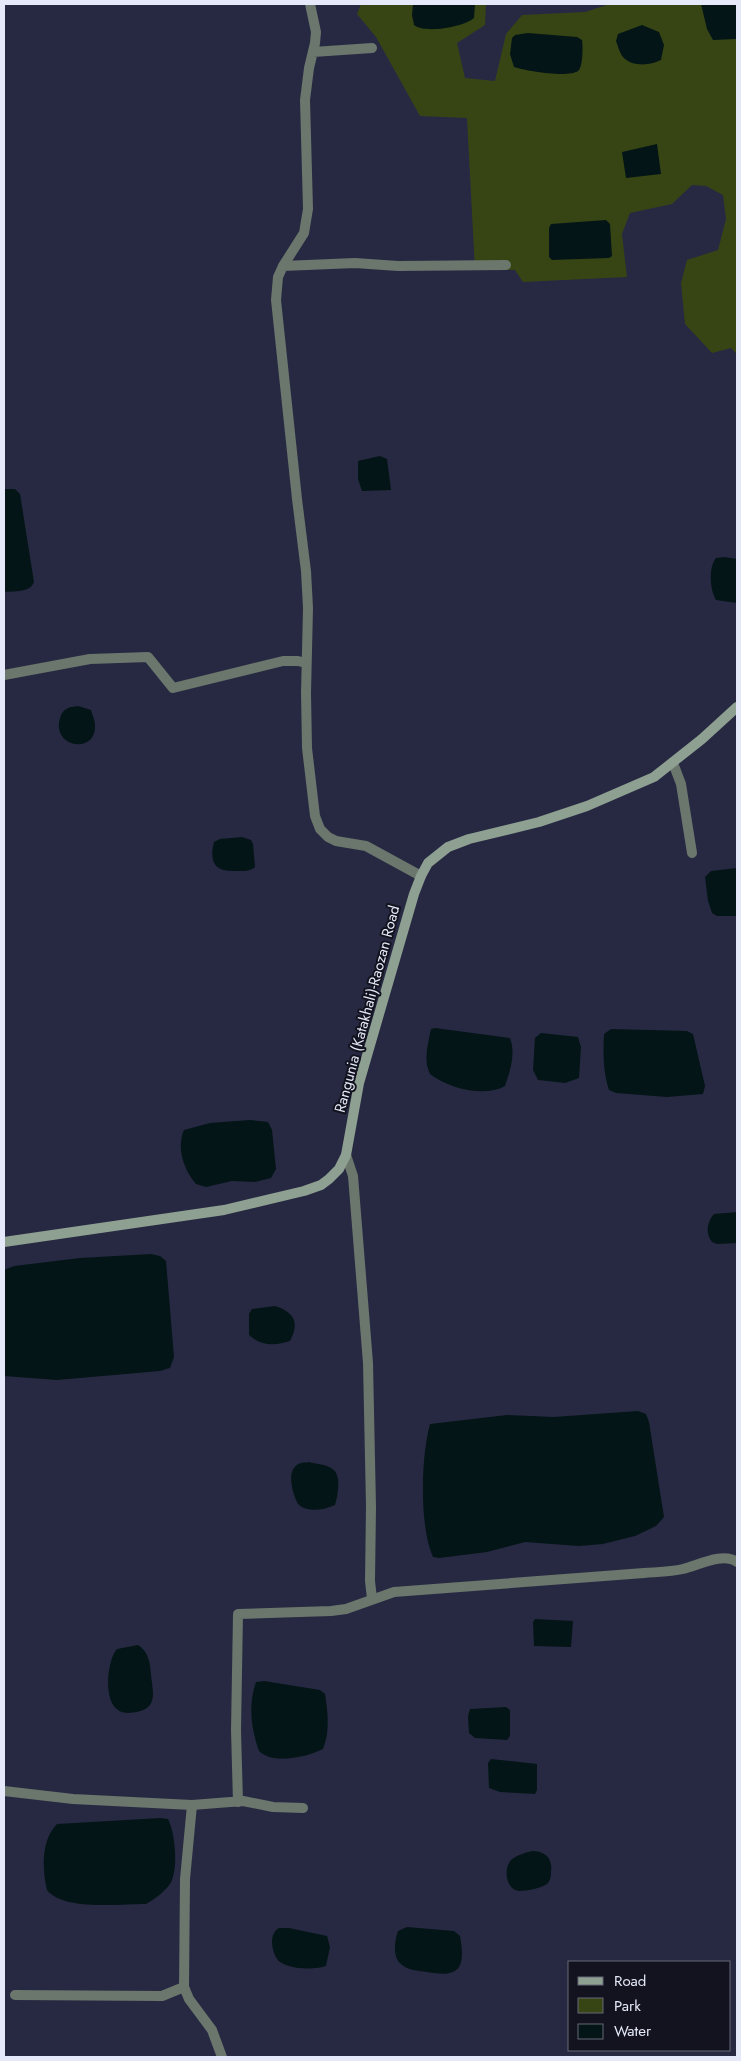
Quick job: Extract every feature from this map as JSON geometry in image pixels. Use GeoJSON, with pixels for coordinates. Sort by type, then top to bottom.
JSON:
{"type":"FeatureCollection","features":[{"type":"Feature","properties":{"kind":"main road","name":"Rangunia (Katakhali)-Raozan Road"},"geometry":{"type":"LineString","coordinates":[[4,1242],[184,1216],[281,1197],[321,1185],[339,1169],[346,1155],[360,1083],[401,938],[420,876],[432,859],[448,847],[469,838],[539,822],[587,806],[654,777],[674,763],[737,707]]}},
{"type":"Feature","properties":{"kind":"street"},"geometry":{"type":"LineString","coordinates":[[310,4],[316,32],[305,100],[308,209],[304,233],[283,266],[276,284],[276,307],[306,571],[308,608],[306,748],[314,807],[320,829],[328,837],[336,841],[366,846],[379,852],[420,876]]}},
{"type":"Feature","properties":{"kind":"street"},"geometry":{"type":"LineString","coordinates":[[313,52],[372,48]]}},
{"type":"Feature","properties":{"kind":"street"},"geometry":{"type":"LineString","coordinates":[[283,266],[355,263],[398,266],[506,264]]}},
{"type":"Feature","properties":{"kind":"street"},"geometry":{"type":"LineString","coordinates":[[4,675],[90,659],[148,657],[173,688],[282,661],[306,663]]}},
{"type":"Feature","properties":{"kind":"street"},"geometry":{"type":"LineString","coordinates":[[674,763],[681,784],[692,854]]}},
{"type":"Feature","properties":{"kind":"street"},"geometry":{"type":"LineString","coordinates":[[346,1155],[353,1176],[367,1344],[371,1507],[370,1581],[372,1599]]}},
{"type":"Feature","properties":{"kind":"street"},"geometry":{"type":"LineString","coordinates":[[238,1802],[236,1730],[238,1614],[331,1611],[346,1609],[394,1592],[670,1571],[727,1559],[737,1562]]}},
{"type":"Feature","properties":{"kind":"street"},"geometry":{"type":"LineString","coordinates":[[4,1791],[73,1799],[192,1805],[238,1802],[273,1807],[303,1808]]}},
{"type":"Feature","properties":{"kind":"street"},"geometry":{"type":"LineString","coordinates":[[192,1805],[185,1879],[184,1986],[190,1999],[212,2030],[222,2057]]}},
{"type":"Feature","properties":{"kind":"street"},"geometry":{"type":"LineString","coordinates":[[15,1995],[162,1996],[184,1986]]}},
{"type":"Feature","properties":{"kind":"green space"},"geometry":{"type":"Polygon","coordinates":[[[361,4],[486,4],[485,25],[457,43],[465,78],[495,81],[506,34],[522,15],[585,12],[610,4],[737,4],[737,354],[731,348],[712,353],[685,324],[681,283],[687,260],[718,250],[726,219],[723,195],[706,186],[692,185],[672,204],[630,213],[622,234],[627,277],[523,282],[515,270],[475,270],[467,118],[420,116],[376,37],[357,14],[361,4]]]}},
{"type":"Feature","properties":{"kind":"water"},"geometry":{"type":"Polygon","coordinates":[[[413,4],[475,4],[474,18],[454,27],[419,28],[414,25],[412,15],[413,4]]]}},
{"type":"Feature","properties":{"kind":"water"},"geometry":{"type":"Polygon","coordinates":[[[701,4],[737,4],[737,39],[713,40],[707,29],[701,4]]]}},
{"type":"Feature","properties":{"kind":"water"},"geometry":{"type":"Polygon","coordinates":[[[642,25],[659,32],[664,45],[661,60],[648,64],[638,64],[629,62],[620,53],[616,41],[618,34],[642,25]]]}},
{"type":"Feature","properties":{"kind":"water"},"geometry":{"type":"Polygon","coordinates":[[[528,33],[577,37],[582,40],[580,69],[573,73],[557,74],[514,67],[510,54],[512,38],[515,35],[528,33]]]}},
{"type":"Feature","properties":{"kind":"water"},"geometry":{"type":"Polygon","coordinates":[[[657,144],[661,174],[626,178],[622,152],[657,144]]]}},
{"type":"Feature","properties":{"kind":"water"},"geometry":{"type":"Polygon","coordinates":[[[606,220],[610,224],[612,256],[609,258],[552,260],[549,257],[549,228],[551,224],[606,220]]]}},
{"type":"Feature","properties":{"kind":"water"},"geometry":{"type":"Polygon","coordinates":[[[380,456],[387,459],[391,490],[362,491],[358,479],[358,461],[380,456]]]}},
{"type":"Feature","properties":{"kind":"water"},"geometry":{"type":"Polygon","coordinates":[[[4,489],[15,489],[20,494],[34,582],[32,586],[21,591],[4,592],[4,489]]]}},
{"type":"Feature","properties":{"kind":"water"},"geometry":{"type":"Polygon","coordinates":[[[716,558],[737,559],[737,603],[716,600],[712,591],[711,573],[713,562],[716,558]]]}},
{"type":"Feature","properties":{"kind":"water"},"geometry":{"type":"Polygon","coordinates":[[[78,706],[91,710],[95,723],[94,735],[89,741],[82,744],[68,741],[62,736],[59,728],[63,712],[78,706]]]}},
{"type":"Feature","properties":{"kind":"water"},"geometry":{"type":"Polygon","coordinates":[[[242,837],[251,840],[253,844],[255,867],[240,871],[222,870],[213,860],[214,842],[220,839],[242,837]]]}},
{"type":"Feature","properties":{"kind":"water"},"geometry":{"type":"Polygon","coordinates":[[[737,868],[737,916],[717,916],[712,913],[708,901],[705,877],[711,871],[737,868]]]}},
{"type":"Feature","properties":{"kind":"water"},"geometry":{"type":"Polygon","coordinates":[[[431,1029],[510,1038],[512,1056],[505,1086],[487,1091],[466,1090],[446,1083],[430,1074],[427,1052],[431,1029]]]}},
{"type":"Feature","properties":{"kind":"water"},"geometry":{"type":"Polygon","coordinates":[[[611,1029],[687,1031],[693,1034],[705,1086],[703,1094],[667,1097],[616,1093],[609,1090],[605,1069],[604,1034],[611,1029]]]}},
{"type":"Feature","properties":{"kind":"water"},"geometry":{"type":"Polygon","coordinates":[[[541,1033],[578,1037],[581,1047],[579,1078],[565,1083],[538,1080],[533,1070],[535,1038],[541,1033]]]}},
{"type":"Feature","properties":{"kind":"water"},"geometry":{"type":"Polygon","coordinates":[[[250,1120],[268,1122],[272,1130],[276,1169],[271,1178],[255,1182],[232,1181],[206,1187],[196,1184],[182,1158],[181,1144],[184,1130],[210,1123],[250,1120]]]}},
{"type":"Feature","properties":{"kind":"water"},"geometry":{"type":"Polygon","coordinates":[[[737,1212],[737,1243],[717,1244],[712,1242],[708,1235],[708,1228],[714,1214],[737,1212]]]}},
{"type":"Feature","properties":{"kind":"water"},"geometry":{"type":"Polygon","coordinates":[[[151,1254],[160,1256],[166,1261],[174,1357],[170,1368],[160,1371],[57,1380],[4,1376],[4,1270],[14,1266],[80,1258],[151,1254]]]}},
{"type":"Feature","properties":{"kind":"water"},"geometry":{"type":"Polygon","coordinates":[[[275,1306],[287,1311],[295,1323],[290,1341],[268,1344],[254,1339],[249,1335],[249,1314],[252,1309],[275,1306]]]}},
{"type":"Feature","properties":{"kind":"water"},"geometry":{"type":"Polygon","coordinates":[[[638,1411],[646,1414],[649,1422],[664,1517],[656,1526],[635,1536],[603,1544],[579,1546],[525,1542],[487,1552],[439,1558],[433,1557],[425,1527],[423,1491],[423,1472],[430,1424],[507,1415],[554,1417],[638,1411]]]}},
{"type":"Feature","properties":{"kind":"water"},"geometry":{"type":"Polygon","coordinates":[[[309,1462],[327,1466],[336,1474],[338,1484],[335,1505],[311,1510],[298,1504],[293,1490],[292,1473],[298,1464],[309,1462]]]}},
{"type":"Feature","properties":{"kind":"water"},"geometry":{"type":"Polygon","coordinates":[[[535,1619],[573,1621],[571,1647],[534,1646],[533,1622],[535,1619]]]}},
{"type":"Feature","properties":{"kind":"water"},"geometry":{"type":"Polygon","coordinates":[[[138,1645],[147,1654],[153,1698],[144,1710],[132,1713],[122,1712],[113,1705],[108,1690],[111,1662],[117,1649],[138,1645]]]}},
{"type":"Feature","properties":{"kind":"water"},"geometry":{"type":"Polygon","coordinates":[[[264,1681],[320,1690],[325,1694],[328,1722],[327,1736],[323,1749],[308,1755],[281,1759],[273,1758],[259,1751],[252,1725],[251,1708],[256,1682],[264,1681]]]}},
{"type":"Feature","properties":{"kind":"water"},"geometry":{"type":"Polygon","coordinates":[[[506,1707],[510,1710],[510,1736],[507,1740],[475,1738],[469,1733],[468,1716],[470,1709],[506,1707]]]}},
{"type":"Feature","properties":{"kind":"water"},"geometry":{"type":"Polygon","coordinates":[[[491,1759],[537,1764],[537,1790],[535,1794],[500,1792],[489,1788],[488,1763],[491,1759]]]}},
{"type":"Feature","properties":{"kind":"water"},"geometry":{"type":"Polygon","coordinates":[[[168,1819],[173,1833],[175,1861],[173,1878],[162,1893],[146,1904],[79,1904],[55,1897],[47,1890],[44,1873],[45,1846],[57,1824],[168,1819]]]}},
{"type":"Feature","properties":{"kind":"water"},"geometry":{"type":"Polygon","coordinates":[[[541,1852],[549,1859],[551,1863],[550,1880],[546,1885],[539,1888],[522,1891],[515,1890],[507,1879],[507,1868],[511,1860],[523,1853],[541,1852]]]}},
{"type":"Feature","properties":{"kind":"water"},"geometry":{"type":"Polygon","coordinates":[[[407,1927],[454,1931],[460,1936],[462,1947],[461,1963],[458,1969],[447,1974],[438,1974],[413,1970],[401,1964],[395,1953],[396,1939],[398,1931],[407,1927]]]}},
{"type":"Feature","properties":{"kind":"water"},"geometry":{"type":"Polygon","coordinates":[[[279,1928],[289,1928],[327,1936],[330,1947],[326,1966],[300,1968],[281,1963],[277,1959],[272,1947],[272,1938],[279,1928]]]}}]}
